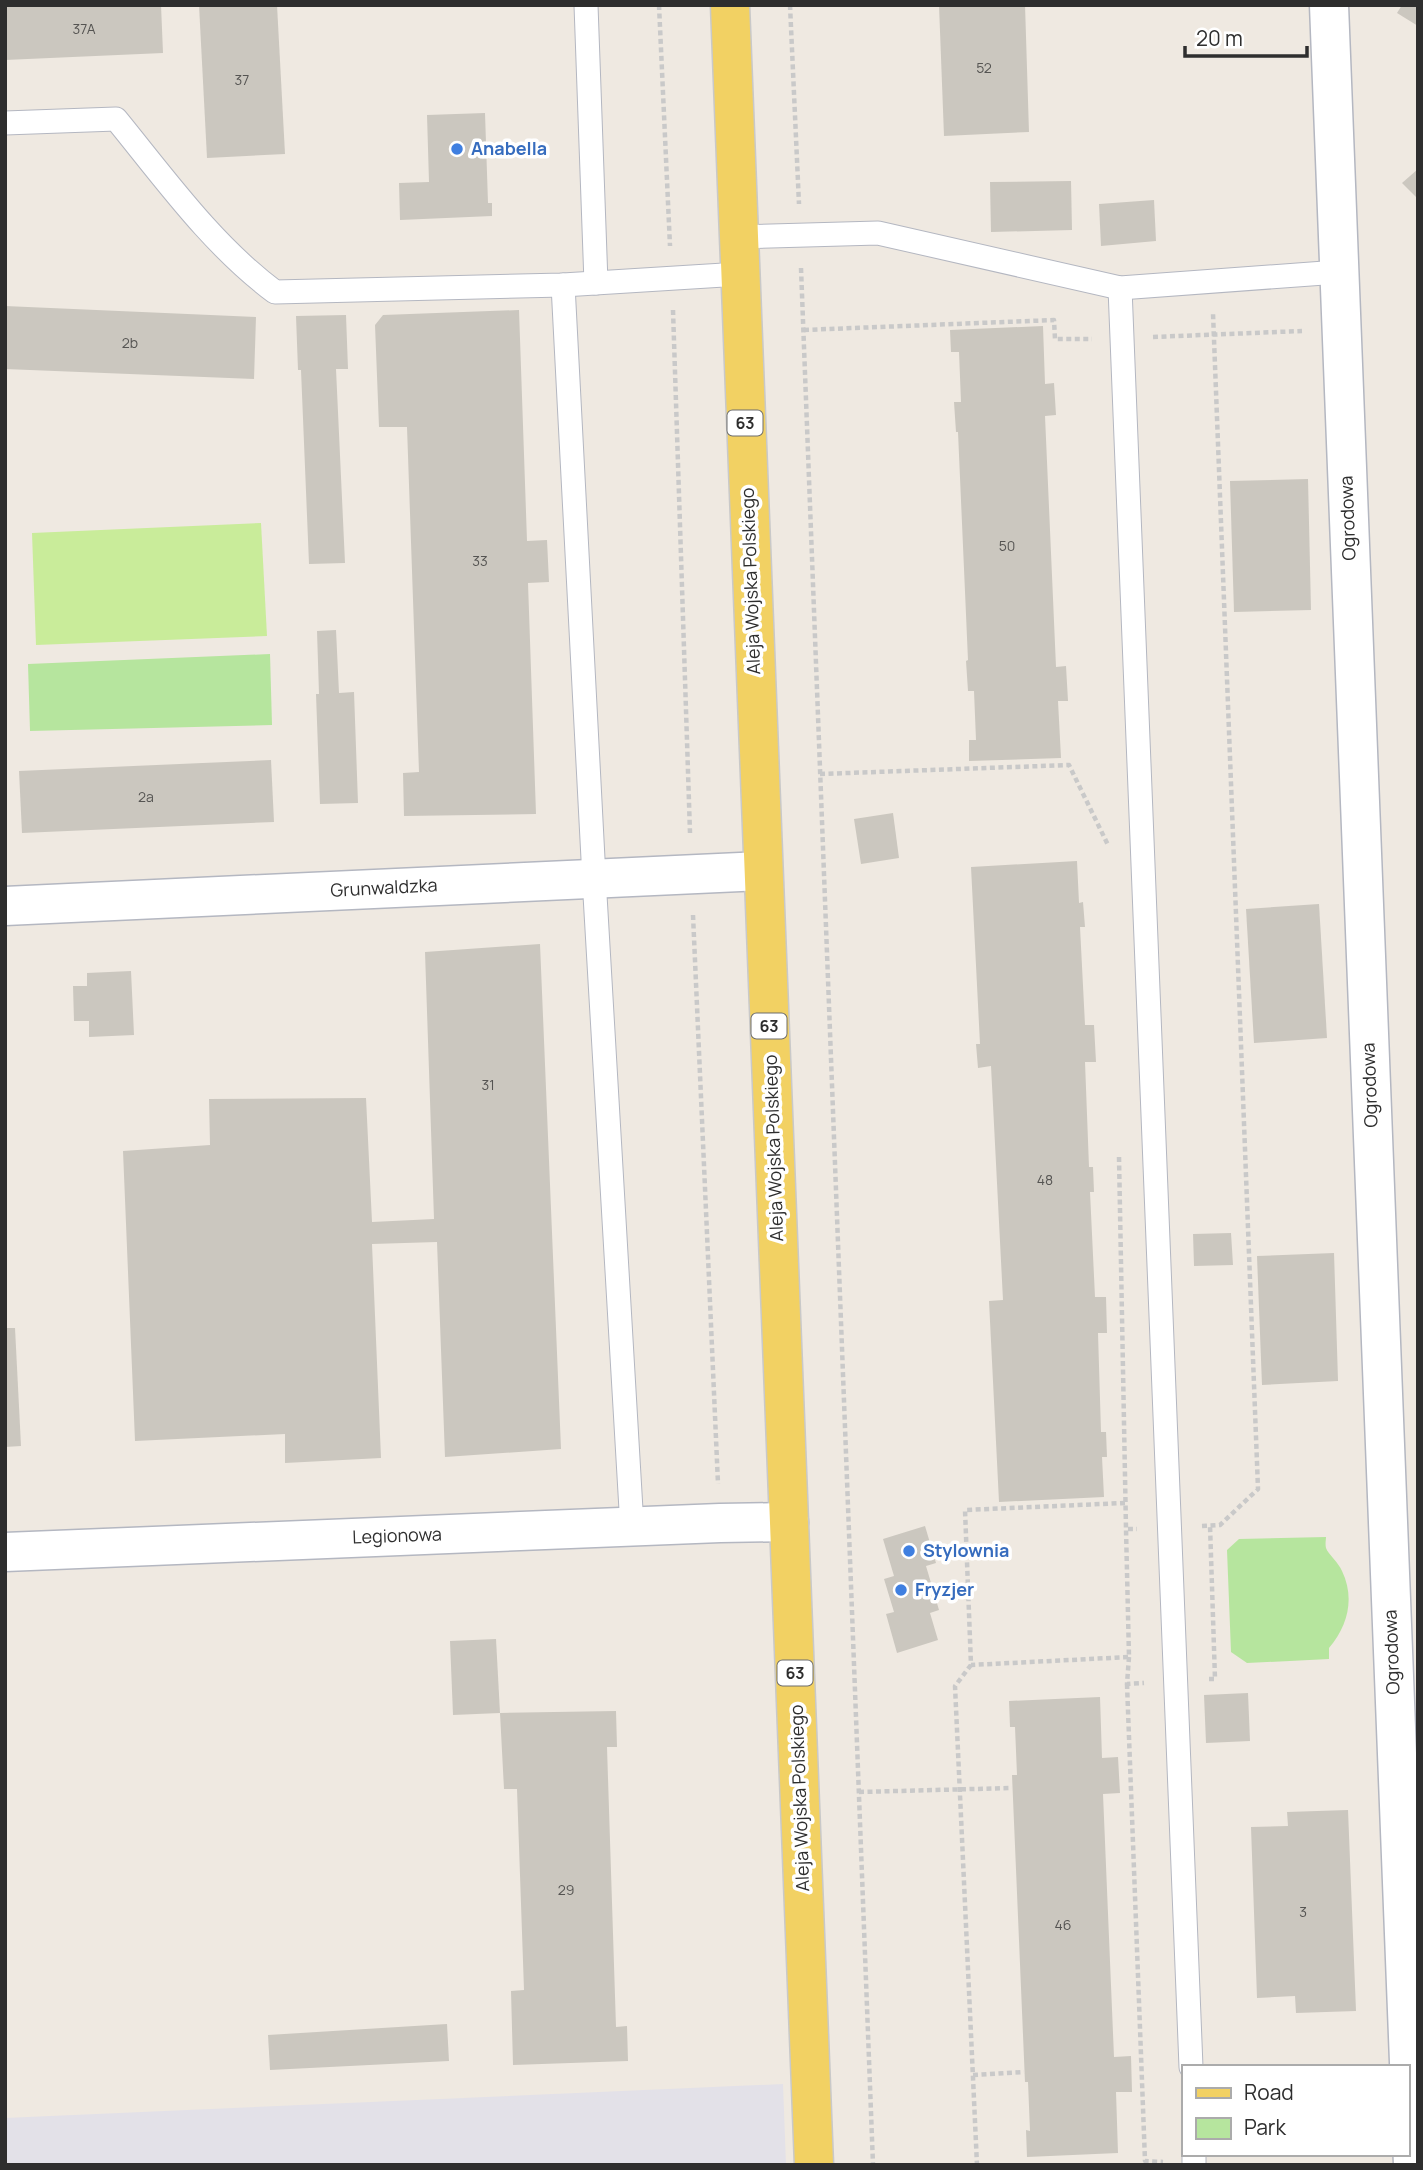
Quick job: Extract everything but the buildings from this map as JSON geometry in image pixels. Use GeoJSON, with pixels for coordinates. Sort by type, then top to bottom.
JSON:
{"type":"FeatureCollection","features":[{"type":"Feature","properties":{"kind":"main road","name":"Aleja Wojska Polskiego"},"geometry":{"type":"LineString","coordinates":[[730,5],[814,2165]]}},
{"type":"Feature","properties":{"kind":"street","name":"Ogrodowa"},"geometry":{"type":"LineString","coordinates":[[1329,5],[1340,329],[1404,1576],[1413,2165]]}},
{"type":"Feature","properties":{"kind":"street","name":"Grunwaldzka"},"geometry":{"type":"LineString","coordinates":[[5,906],[762,871]]}},
{"type":"Feature","properties":{"kind":"street","name":"Legionowa"},"geometry":{"type":"LineString","coordinates":[[5,1552],[789,1522]]}},
{"type":"Feature","properties":{"kind":"lane"},"geometry":{"type":"LineString","coordinates":[[586,5],[596,283]]}},
{"type":"Feature","properties":{"kind":"lane"},"geometry":{"type":"LineString","coordinates":[[5,123],[116,119],[203,225],[250,273],[275,292],[563,285],[672,278],[800,236],[878,233],[1120,288],[1338,272]]}},
{"type":"Feature","properties":{"kind":"lane"},"geometry":{"type":"LineString","coordinates":[[563,285],[632,1527]]}},
{"type":"Feature","properties":{"kind":"lane"},"geometry":{"type":"LineString","coordinates":[[1120,288],[1191,2065]]}},
{"type":"Feature","properties":{"kind":"path"},"geometry":{"type":"LineString","coordinates":[[659,5],[672,278],[691,874],[720,1523]]}},
{"type":"Feature","properties":{"kind":"path"},"geometry":{"type":"LineString","coordinates":[[790,5],[873,2165]]}},
{"type":"Feature","properties":{"kind":"path"},"geometry":{"type":"LineString","coordinates":[[803,330],[1054,320],[1055,339],[1340,329]]}},
{"type":"Feature","properties":{"kind":"path"},"geometry":{"type":"LineString","coordinates":[[977,2165],[955,1686],[971,1665],[965,1510],[1125,1503]]}},
{"type":"Feature","properties":{"kind":"path"},"geometry":{"type":"LineString","coordinates":[[971,1665],[1129,1657],[1126,1529]]}},
{"type":"Feature","properties":{"kind":"path"},"geometry":{"type":"LineString","coordinates":[[1127,1684],[1143,2163],[1194,2160]]}},
{"type":"Feature","properties":{"kind":"path"},"geometry":{"type":"LineString","coordinates":[[859,1792],[1012,1788]]}},
{"type":"Feature","properties":{"kind":"path"},"geometry":{"type":"LineString","coordinates":[[973,2075],[1024,2072]]}},
{"type":"Feature","properties":{"kind":"shaded area"},"geometry":{"type":"Polygon","coordinates":[[[783,2084],[786,2165],[5,2165],[5,2118],[783,2084]]]}},
{"type":"Feature","properties":{"kind":"green space"},"geometry":{"type":"Polygon","coordinates":[[[261,523],[267,636],[36,645],[32,533],[261,523]]]}},
{"type":"Feature","properties":{"kind":"green space"},"geometry":{"type":"Polygon","coordinates":[[[270,654],[272,725],[30,731],[28,664],[270,654]]]}},
{"type":"Feature","properties":{"kind":"green space"},"geometry":{"type":"Polygon","coordinates":[[[1326,1537],[1326,1548],[1341,1568],[1346,1581],[1349,1601],[1345,1621],[1329,1648],[1329,1659],[1247,1663],[1231,1652],[1227,1550],[1239,1539],[1326,1537]]]}},
{"type":"Feature","properties":{"kind":"place","name":"Anabella"},"geometry":{"type":"Point","coordinates":[457,149]}},
{"type":"Feature","properties":{"kind":"place","name":"Stylownia"},"geometry":{"type":"Point","coordinates":[909,1551]}},
{"type":"Feature","properties":{"kind":"place","name":"Fryzjer"},"geometry":{"type":"Point","coordinates":[901,1590]}}]}
